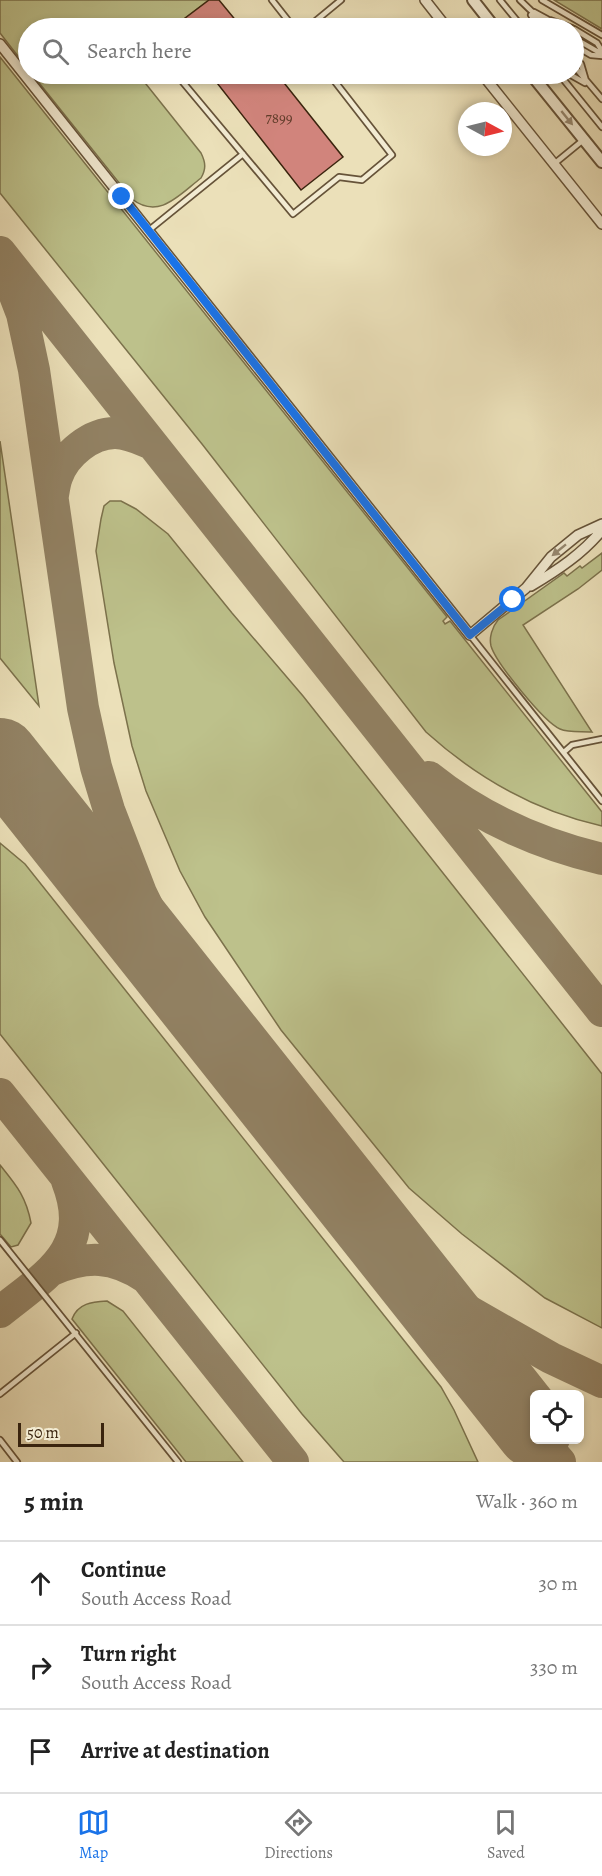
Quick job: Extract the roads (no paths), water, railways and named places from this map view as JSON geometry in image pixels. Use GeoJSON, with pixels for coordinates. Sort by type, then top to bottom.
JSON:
{"type":"FeatureCollection","features":[{"type":"Feature","properties":{"kind":"street"},"geometry":{"type":"LineString","coordinates":[[425,0],[439,18]]}},
{"type":"Feature","properties":{"kind":"street"},"geometry":{"type":"LineString","coordinates":[[473,0],[487,18]]}},
{"type":"Feature","properties":{"kind":"street"},"geometry":{"type":"LineString","coordinates":[[0,44],[18,67]]}},
{"type":"Feature","properties":{"kind":"street"},"geometry":{"type":"LineString","coordinates":[[32,84],[470,635],[526,588],[560,569],[592,542],[602,530]]}},
{"type":"Feature","properties":{"kind":"street"},"geometry":{"type":"LineString","coordinates":[[490,84],[602,224]]}},
{"type":"Feature","properties":{"kind":"street"},"geometry":{"type":"LineString","coordinates":[[539,84],[602,162]]}},
{"type":"Feature","properties":{"kind":"street"},"geometry":{"type":"LineString","coordinates":[[526,588],[551,557],[578,535],[602,524]]}},
{"type":"Feature","properties":{"kind":"lane"},"geometry":{"type":"LineString","coordinates":[[272,0],[286,18]]}},
{"type":"Feature","properties":{"kind":"lane"},"geometry":{"type":"LineString","coordinates":[[318,18],[341,0]]}},
{"type":"Feature","properties":{"kind":"lane"},"geometry":{"type":"LineString","coordinates":[[500,0],[515,18]]}},
{"type":"Feature","properties":{"kind":"lane"},"geometry":{"type":"LineString","coordinates":[[520,0],[533,18]]}},
{"type":"Feature","properties":{"kind":"lane"},"geometry":{"type":"LineString","coordinates":[[542,0],[573,18]]}},
{"type":"Feature","properties":{"kind":"lane"},"geometry":{"type":"LineString","coordinates":[[528,10],[545,18]]}},
{"type":"Feature","properties":{"kind":"lane"},"geometry":{"type":"LineString","coordinates":[[528,10],[537,18]]}},
{"type":"Feature","properties":{"kind":"lane"},"geometry":{"type":"LineString","coordinates":[[584,24],[602,35]]}},
{"type":"Feature","properties":{"kind":"lane"},"geometry":{"type":"LineString","coordinates":[[584,35],[597,43],[602,54]]}},
{"type":"Feature","properties":{"kind":"lane"},"geometry":{"type":"LineString","coordinates":[[584,44],[602,54]]}},
{"type":"Feature","properties":{"kind":"lane"},"geometry":{"type":"LineString","coordinates":[[584,51],[591,55],[602,54]]}},
{"type":"Feature","properties":{"kind":"lane"},"geometry":{"type":"LineString","coordinates":[[584,72],[587,84]]}},
{"type":"Feature","properties":{"kind":"lane"},"geometry":{"type":"LineString","coordinates":[[584,80],[602,99]]}},
{"type":"Feature","properties":{"kind":"lane"},"geometry":{"type":"LineString","coordinates":[[184,84],[293,214],[339,177],[362,180],[392,155],[337,84]]}},
{"type":"Feature","properties":{"kind":"lane"},"geometry":{"type":"LineString","coordinates":[[567,84],[602,125]]}},
{"type":"Feature","properties":{"kind":"lane"},"geometry":{"type":"LineString","coordinates":[[554,164],[584,140]]}},
{"type":"Feature","properties":{"kind":"lane"},"geometry":{"type":"LineString","coordinates":[[148,231],[243,154]]}},
{"type":"Feature","properties":{"kind":"lane"},"geometry":{"type":"LineString","coordinates":[[470,635],[602,801]]}},
{"type":"Feature","properties":{"kind":"lane"},"geometry":{"type":"LineString","coordinates":[[564,752],[572,745],[602,739]]}},
{"type":"Feature","properties":{"kind":"lane"},"geometry":{"type":"LineString","coordinates":[[0,1240],[178,1462]]}},
{"type":"Feature","properties":{"kind":"lane"},"geometry":{"type":"LineString","coordinates":[[0,1394],[76,1333]]}},
{"type":"Feature","properties":{"kind":"lane"},"geometry":{"type":"LineString","coordinates":[[0,1440],[17,1462]]}}]}
